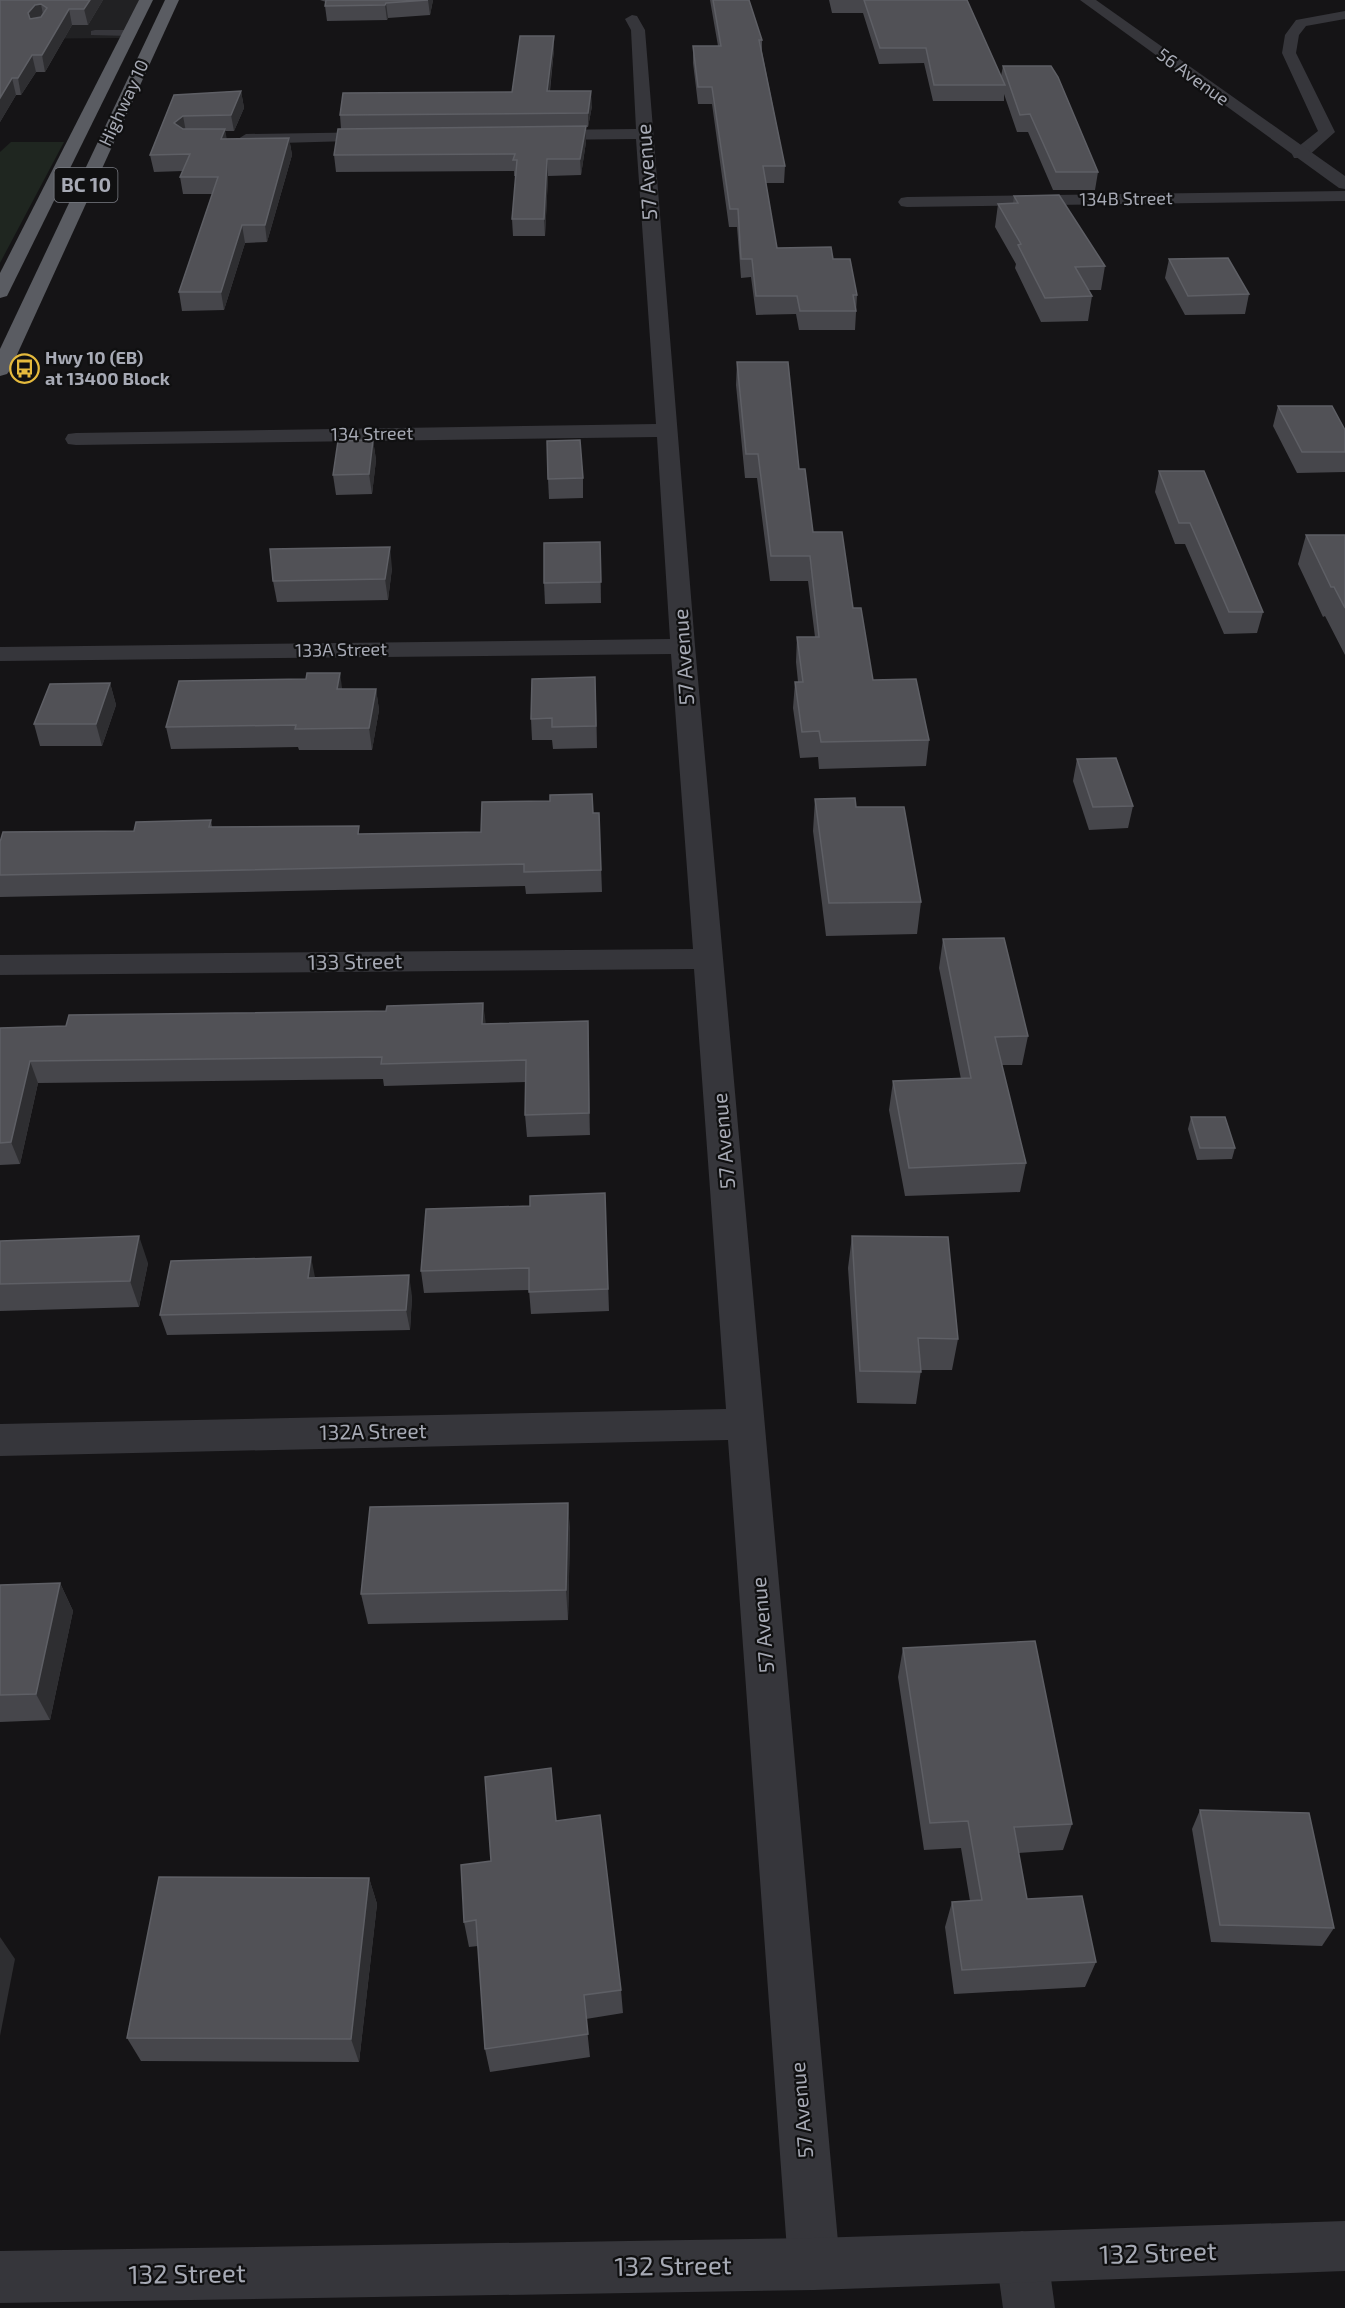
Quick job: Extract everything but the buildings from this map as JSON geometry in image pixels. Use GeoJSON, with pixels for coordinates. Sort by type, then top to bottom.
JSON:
{"type":"FeatureCollection","features":[{"type":"Feature","properties":{"kind":"highway","name":"Highway 10"},"geometry":{"type":"LineString","coordinates":[[0,292],[146,0]]}},
{"type":"Feature","properties":{"kind":"highway","name":"Highway 10"},"geometry":{"type":"LineString","coordinates":[[0,369],[172,0]]}},
{"type":"Feature","properties":{"kind":"highway"},"geometry":{"type":"LineString","coordinates":[[157,32],[174,22],[185,0]]}},
{"type":"Feature","properties":{"kind":"street","name":"56 Avenue"},"geometry":{"type":"LineString","coordinates":[[1087,0],[1345,184]]}},
{"type":"Feature","properties":{"kind":"street"},"geometry":{"type":"LineString","coordinates":[[1300,154],[1327,132],[1289,53],[1292,35],[1301,23],[1345,15]]}},
{"type":"Feature","properties":{"kind":"street","name":"57 Avenue"},"geometry":{"type":"LineString","coordinates":[[632,19],[638,30],[643,134],[668,430],[683,646],[814,2264]]}},
{"type":"Feature","properties":{"kind":"street"},"geometry":{"type":"LineString","coordinates":[[532,135],[643,134]]}},
{"type":"Feature","properties":{"kind":"street"},"geometry":{"type":"LineString","coordinates":[[232,139],[393,137]]}},
{"type":"Feature","properties":{"kind":"street","name":"134B Street"},"geometry":{"type":"LineString","coordinates":[[906,202],[1345,196]]}},
{"type":"Feature","properties":{"kind":"street","name":"134 Street"},"geometry":{"type":"LineString","coordinates":[[76,439],[668,430]]}},
{"type":"Feature","properties":{"kind":"street","name":"133A Street"},"geometry":{"type":"LineString","coordinates":[[0,654],[683,646]]}},
{"type":"Feature","properties":{"kind":"street","name":"133 Street"},"geometry":{"type":"LineString","coordinates":[[0,966],[709,959]]}},
{"type":"Feature","properties":{"kind":"street","name":"132A Street"},"geometry":{"type":"LineString","coordinates":[[0,1440],[747,1424]]}},
{"type":"Feature","properties":{"kind":"street","name":"132 Street"},"geometry":{"type":"LineString","coordinates":[[0,2277],[814,2264],[1345,2246]]}},
{"type":"Feature","properties":{"kind":"street"},"geometry":{"type":"LineString","coordinates":[[1022,2258],[1029,2308]]}},
{"type":"Feature","properties":{"kind":"lane"},"geometry":{"type":"LineString","coordinates":[[94,33],[130,33]]}},
{"type":"Feature","properties":{"kind":"shaded area"},"geometry":{"type":"Polygon","coordinates":[[[6,0],[141,0],[122,38],[0,39],[0,8],[6,0]]]}},
{"type":"Feature","properties":{"kind":"shaded area"},"geometry":{"type":"Polygon","coordinates":[[[11,142],[64,142],[0,263],[0,152],[11,142]]]}},
{"type":"Feature","properties":{"kind":"place","name":"Hwy 10 (EB) at 13400 Block"},"geometry":{"type":"Point","coordinates":[24,368]}}]}
